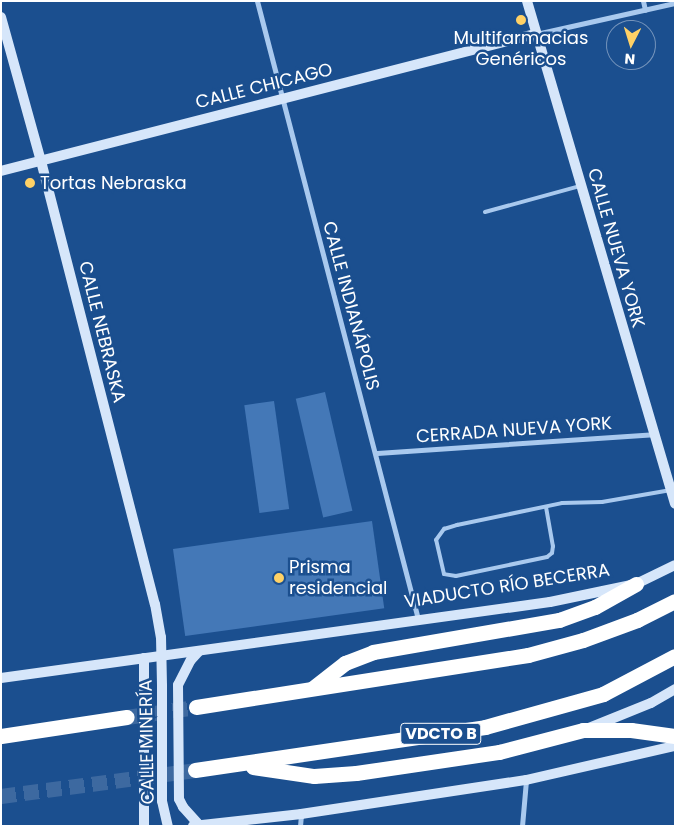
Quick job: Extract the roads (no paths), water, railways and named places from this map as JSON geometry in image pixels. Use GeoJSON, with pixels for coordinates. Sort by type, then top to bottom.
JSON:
{"type":"FeatureCollection","features":[{"type":"Feature","properties":{"kind":"highway"},"geometry":{"type":"LineString","coordinates":[[312,689],[345,663],[373,652],[559,620],[595,607],[636,584]]}},
{"type":"Feature","properties":{"kind":"highway"},"geometry":{"type":"LineString","coordinates":[[196,706],[528,655],[583,640],[637,620],[675,601]]}},
{"type":"Feature","properties":{"kind":"highway","name":"VDCTO B"},"geometry":{"type":"LineString","coordinates":[[195,770],[485,727],[603,694],[675,656]]}},
{"type":"Feature","properties":{"kind":"highway"},"geometry":{"type":"LineString","coordinates":[[1,736],[128,717]]}},
{"type":"Feature","properties":{"kind":"highway"},"geometry":{"type":"LineString","coordinates":[[237,764],[314,776],[356,773],[499,752],[584,730],[631,730],[675,736]]}},
{"type":"Feature","properties":{"kind":"street","name":"CALLE INDIANÁPOLIS"},"geometry":{"type":"LineString","coordinates":[[257,1],[281,98],[377,453],[418,619]]}},
{"type":"Feature","properties":{"kind":"street","name":"CALLE NUEVA YORK"},"geometry":{"type":"LineString","coordinates":[[527,1],[535,34],[675,504]]}},
{"type":"Feature","properties":{"kind":"street"},"geometry":{"type":"LineString","coordinates":[[643,1],[645,10]]}},
{"type":"Feature","properties":{"kind":"street"},"geometry":{"type":"LineString","coordinates":[[535,34],[675,3]]}},
{"type":"Feature","properties":{"kind":"street","name":"CALLE NEBRASKA"},"geometry":{"type":"LineString","coordinates":[[1,17],[41,161],[155,604],[162,656]]}},
{"type":"Feature","properties":{"kind":"street","name":"CALLE CHICAGO"},"geometry":{"type":"LineString","coordinates":[[1,171],[535,34]]}},
{"type":"Feature","properties":{"kind":"street","name":"CERRADA NUEVA YORK"},"geometry":{"type":"LineString","coordinates":[[377,453],[653,434]]}},
{"type":"Feature","properties":{"kind":"street","name":"VIADUCTO RÍO BECERRA"},"geometry":{"type":"LineString","coordinates":[[1,678],[550,602],[636,584],[675,565]]}},
{"type":"Feature","properties":{"kind":"street"},"geometry":{"type":"LineString","coordinates":[[199,651],[191,660],[178,685],[179,799],[196,825],[301,814],[526,780],[675,746]]}},
{"type":"Feature","properties":{"kind":"street","name":"CALLE MINERÍA"},"geometry":{"type":"LineString","coordinates":[[162,656],[162,801],[168,826]]}},
{"type":"Feature","properties":{"kind":"street","name":"CALLE MINERÍA"},"geometry":{"type":"LineString","coordinates":[[144,658],[144,826]]}},
{"type":"Feature","properties":{"kind":"street"},"geometry":{"type":"LineString","coordinates":[[584,730],[651,702],[675,689]]}},
{"type":"Feature","properties":{"kind":"street"},"geometry":{"type":"LineString","coordinates":[[522,826],[526,780]]}},
{"type":"Feature","properties":{"kind":"street"},"geometry":{"type":"LineString","coordinates":[[300,826],[301,814]]}},
{"type":"Feature","properties":{"kind":"lane"},"geometry":{"type":"LineString","coordinates":[[485,212],[580,186]]}},
{"type":"Feature","properties":{"kind":"lane"},"geometry":{"type":"LineString","coordinates":[[546,507],[553,546],[552,553],[548,557],[456,576],[444,574],[436,540],[444,529],[562,503],[602,502],[670,490]]}},
{"type":"Feature","properties":{"kind":"tunnel"},"geometry":{"type":"LineString","coordinates":[[127,717],[196,707]]}},
{"type":"Feature","properties":{"kind":"tunnel"},"geometry":{"type":"LineString","coordinates":[[1,796],[195,770]]}},
{"type":"Feature","properties":{"kind":"place","name":"Multifarmacias Genéricos"},"geometry":{"type":"Point","coordinates":[521,20]}},
{"type":"Feature","properties":{"kind":"place","name":"Tortas Nebraska"},"geometry":{"type":"Point","coordinates":[30,183]}},
{"type":"Feature","properties":{"kind":"place","name":"Prisma residencial"},"geometry":{"type":"Point","coordinates":[279,578]}}]}
